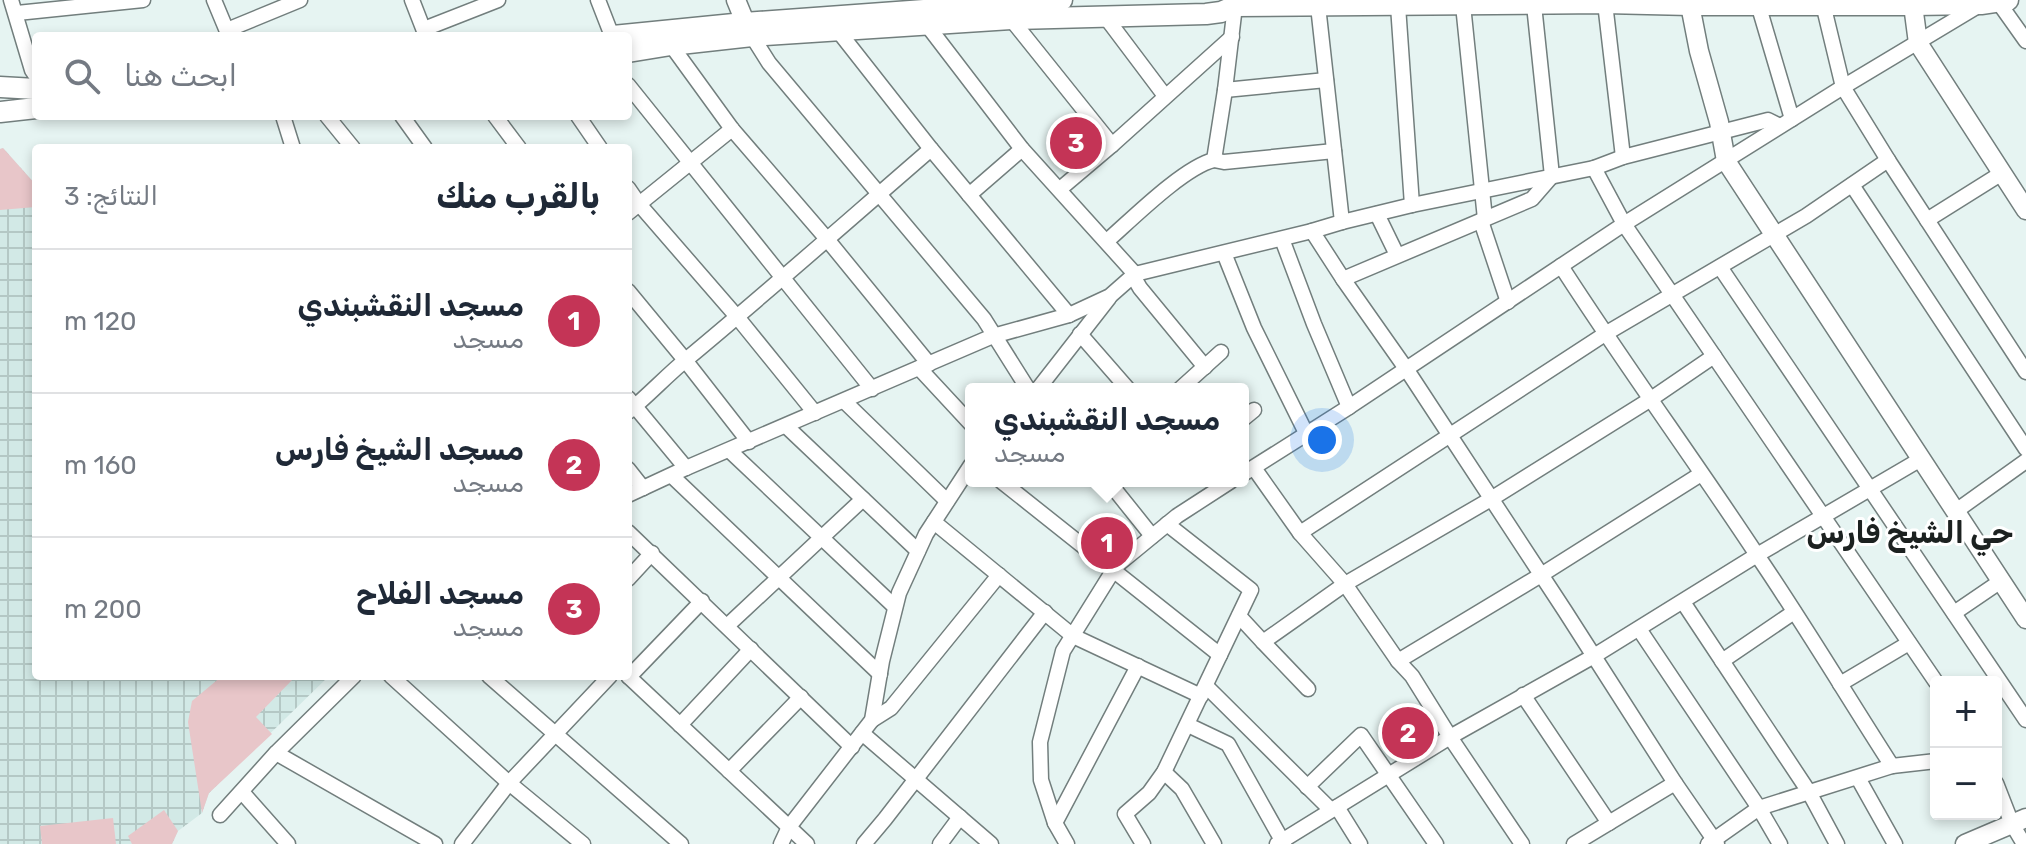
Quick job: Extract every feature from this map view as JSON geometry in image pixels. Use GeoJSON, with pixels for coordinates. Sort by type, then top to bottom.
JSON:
{"type":"FeatureCollection","features":[{"type":"Feature","properties":{"kind":"main road"},"geometry":{"type":"LineString","coordinates":[[632,51],[841,16],[1059,0]]}},
{"type":"Feature","properties":{"kind":"main road"},"geometry":{"type":"LineString","coordinates":[[841,16],[927,25],[1104,15],[1206,14],[1221,12],[1228,3],[1398,6],[1534,5],[1579,1],[1690,5],[1728,2],[1991,2]]}},
{"type":"Feature","properties":{"kind":"main road"},"geometry":{"type":"LineString","coordinates":[[632,35],[748,30]]}},
{"type":"Feature","properties":{"kind":"main road"},"geometry":{"type":"LineString","coordinates":[[0,87],[32,89]]}},
{"type":"Feature","properties":{"kind":"main road"},"geometry":{"type":"LineString","coordinates":[[0,112],[32,108]]}},
{"type":"Feature","properties":{"kind":"street"},"geometry":{"type":"LineString","coordinates":[[32,70],[14,6],[143,0]]}},
{"type":"Feature","properties":{"kind":"street"},"geometry":{"type":"LineString","coordinates":[[214,0],[228,32]]}},
{"type":"Feature","properties":{"kind":"street"},"geometry":{"type":"LineString","coordinates":[[230,32],[300,0]]}},
{"type":"Feature","properties":{"kind":"street"},"geometry":{"type":"LineString","coordinates":[[412,0],[425,32]]}},
{"type":"Feature","properties":{"kind":"street"},"geometry":{"type":"LineString","coordinates":[[427,32],[498,0]]}},
{"type":"Feature","properties":{"kind":"street"},"geometry":{"type":"LineString","coordinates":[[598,0],[611,32]]}},
{"type":"Feature","properties":{"kind":"street"},"geometry":{"type":"LineString","coordinates":[[736,0],[748,30],[769,63],[984,319],[1024,383]]}},
{"type":"Feature","properties":{"kind":"street"},"geometry":{"type":"LineString","coordinates":[[1911,2],[1918,43],[2002,173],[2020,189],[2026,210]]}},
{"type":"Feature","properties":{"kind":"street"},"geometry":{"type":"LineString","coordinates":[[1249,470],[1407,370],[1624,224],[1843,87],[1991,2],[2026,41]]}},
{"type":"Feature","properties":{"kind":"street"},"geometry":{"type":"LineString","coordinates":[[1214,160],[1232,37],[1228,3]]}},
{"type":"Feature","properties":{"kind":"street"},"geometry":{"type":"LineString","coordinates":[[1605,3],[1623,157]]}},
{"type":"Feature","properties":{"kind":"street"},"geometry":{"type":"LineString","coordinates":[[1837,3],[1843,87],[2026,372]]}},
{"type":"Feature","properties":{"kind":"street"},"geometry":{"type":"LineString","coordinates":[[1758,4],[1786,123]]}},
{"type":"Feature","properties":{"kind":"street"},"geometry":{"type":"LineString","coordinates":[[1463,5],[1483,220],[1508,302]]}},
{"type":"Feature","properties":{"kind":"street"},"geometry":{"type":"LineString","coordinates":[[1343,279],[1532,199],[1552,176],[1534,5]]}},
{"type":"Feature","properties":{"kind":"street"},"geometry":{"type":"LineString","coordinates":[[1690,5],[1726,161],[2026,619]]}},
{"type":"Feature","properties":{"kind":"street"},"geometry":{"type":"LineString","coordinates":[[1318,6],[1342,222]]}},
{"type":"Feature","properties":{"kind":"street"},"geometry":{"type":"LineString","coordinates":[[1398,6],[1412,205]]}},
{"type":"Feature","properties":{"kind":"street"},"geometry":{"type":"LineString","coordinates":[[1104,15],[1165,96]]}},
{"type":"Feature","properties":{"kind":"street"},"geometry":{"type":"LineString","coordinates":[[841,16],[931,149],[1069,315]]}},
{"type":"Feature","properties":{"kind":"street"},"geometry":{"type":"LineString","coordinates":[[1011,19],[1112,145]]}},
{"type":"Feature","properties":{"kind":"street"},"geometry":{"type":"LineString","coordinates":[[927,25],[1022,149],[1135,274],[1140,288],[1205,367]]}},
{"type":"Feature","properties":{"kind":"street"},"geometry":{"type":"LineString","coordinates":[[1060,189],[1232,37]]}},
{"type":"Feature","properties":{"kind":"street"},"geometry":{"type":"LineString","coordinates":[[671,45],[732,129],[826,238],[965,417]]}},
{"type":"Feature","properties":{"kind":"street"},"geometry":{"type":"LineString","coordinates":[[1225,90],[1326,80]]}},
{"type":"Feature","properties":{"kind":"street"},"geometry":{"type":"LineString","coordinates":[[632,90],[872,389]]}},
{"type":"Feature","properties":{"kind":"street"},"geometry":{"type":"LineString","coordinates":[[284,120],[292,144]]}},
{"type":"Feature","properties":{"kind":"street"},"geometry":{"type":"LineString","coordinates":[[330,120],[350,144]]}},
{"type":"Feature","properties":{"kind":"street"},"geometry":{"type":"LineString","coordinates":[[405,120],[422,144]]}},
{"type":"Feature","properties":{"kind":"street"},"geometry":{"type":"LineString","coordinates":[[498,120],[516,144]]}},
{"type":"Feature","properties":{"kind":"street"},"geometry":{"type":"LineString","coordinates":[[581,120],[597,144]]}},
{"type":"Feature","properties":{"kind":"street"},"geometry":{"type":"LineString","coordinates":[[1043,383],[1110,296],[1135,274],[1412,205],[1594,168],[1623,157],[1768,120],[1786,123]]}},
{"type":"Feature","properties":{"kind":"street"},"geometry":{"type":"LineString","coordinates":[[732,129],[633,209],[738,318],[815,413]]}},
{"type":"Feature","properties":{"kind":"street"},"geometry":{"type":"LineString","coordinates":[[632,403],[738,318],[931,149]]}},
{"type":"Feature","properties":{"kind":"street"},"geometry":{"type":"LineString","coordinates":[[969,195],[1022,149]]}},
{"type":"Feature","properties":{"kind":"street"},"geometry":{"type":"LineString","coordinates":[[1107,241],[1202,163],[1334,151]]}},
{"type":"Feature","properties":{"kind":"street"},"geometry":{"type":"LineString","coordinates":[[1300,533],[1605,334],[1775,235],[1888,160]]}},
{"type":"Feature","properties":{"kind":"street"},"geometry":{"type":"LineString","coordinates":[[1594,168],[1624,224],[1671,295],[1932,676]]}},
{"type":"Feature","properties":{"kind":"street"},"geometry":{"type":"LineString","coordinates":[[1927,220],[2002,173]]}},
{"type":"Feature","properties":{"kind":"street"},"geometry":{"type":"LineString","coordinates":[[1852,185],[2026,449]]}},
{"type":"Feature","properties":{"kind":"street"},"geometry":{"type":"LineString","coordinates":[[1377,214],[1397,255]]}},
{"type":"Feature","properties":{"kind":"street"},"geometry":{"type":"LineString","coordinates":[[1312,231],[1407,370],[1712,842],[1759,808],[1892,766],[1930,762]]}},
{"type":"Feature","properties":{"kind":"street"},"geometry":{"type":"LineString","coordinates":[[1282,239],[1349,407]]}},
{"type":"Feature","properties":{"kind":"street"},"geometry":{"type":"LineString","coordinates":[[1224,253],[1254,328],[1307,435]]}},
{"type":"Feature","properties":{"kind":"street"},"geometry":{"type":"LineString","coordinates":[[1561,266],[1757,555],[1892,766]]}},
{"type":"Feature","properties":{"kind":"street"},"geometry":{"type":"LineString","coordinates":[[1720,267],[2026,720]]}},
{"type":"Feature","properties":{"kind":"street"},"geometry":{"type":"LineString","coordinates":[[632,296],[749,442]]}},
{"type":"Feature","properties":{"kind":"street"},"geometry":{"type":"LineString","coordinates":[[632,493],[993,336],[1069,315],[1110,296]]}},
{"type":"Feature","properties":{"kind":"street"},"geometry":{"type":"LineString","coordinates":[[1080,334],[1123,383]]}},
{"type":"Feature","properties":{"kind":"street"},"geometry":{"type":"LineString","coordinates":[[1187,383],[1221,352]]}},
{"type":"Feature","properties":{"kind":"street"},"geometry":{"type":"LineString","coordinates":[[1263,642],[1345,584],[1491,499],[1714,356]]}},
{"type":"Feature","properties":{"kind":"street"},"geometry":{"type":"LineString","coordinates":[[844,401],[947,501]]}},
{"type":"Feature","properties":{"kind":"street"},"geometry":{"type":"LineString","coordinates":[[632,407],[686,468]]}},
{"type":"Feature","properties":{"kind":"street"},"geometry":{"type":"LineString","coordinates":[[786,426],[918,551]]}},
{"type":"Feature","properties":{"kind":"street"},"geometry":{"type":"LineString","coordinates":[[730,451],[895,607]]}},
{"type":"Feature","properties":{"kind":"street"},"geometry":{"type":"LineString","coordinates":[[1188,725],[1228,744],[1281,843],[1450,737],[1594,656],[1921,459]]}},
{"type":"Feature","properties":{"kind":"street"},"geometry":{"type":"LineString","coordinates":[[1956,511],[2026,461]]}},
{"type":"Feature","properties":{"kind":"street"},"geometry":{"type":"LineString","coordinates":[[1249,472],[1345,584],[1398,661],[1412,676],[1522,844]]}},
{"type":"Feature","properties":{"kind":"street"},"geometry":{"type":"LineString","coordinates":[[632,474],[643,488]]}},
{"type":"Feature","properties":{"kind":"street"},"geometry":{"type":"LineString","coordinates":[[872,720],[899,593],[934,522],[965,474]]}},
{"type":"Feature","properties":{"kind":"street"},"geometry":{"type":"LineString","coordinates":[[1398,661],[1701,474]]}},
{"type":"Feature","properties":{"kind":"street"},"geometry":{"type":"LineString","coordinates":[[672,476],[880,674]]}},
{"type":"Feature","properties":{"kind":"street"},"geometry":{"type":"LineString","coordinates":[[1009,487],[1220,655]]}},
{"type":"Feature","properties":{"kind":"street"},"geometry":{"type":"LineString","coordinates":[[1113,487],[1152,536]]}},
{"type":"Feature","properties":{"kind":"street"},"geometry":{"type":"LineString","coordinates":[[1067,844],[1055,823],[1041,780],[1040,742],[1063,651],[1116,566],[1208,487]]}},
{"type":"Feature","properties":{"kind":"street"},"geometry":{"type":"LineString","coordinates":[[727,626],[863,499]]}},
{"type":"Feature","properties":{"kind":"street"},"geometry":{"type":"LineString","coordinates":[[934,522],[1073,636],[1203,691],[1334,809],[1360,844]]}},
{"type":"Feature","properties":{"kind":"street"},"geometry":{"type":"LineString","coordinates":[[1143,844],[1125,814],[1149,793],[1164,772],[1251,590],[1167,524]]}},
{"type":"Feature","properties":{"kind":"street"},"geometry":{"type":"LineString","coordinates":[[632,536],[852,747]]}},
{"type":"Feature","properties":{"kind":"street"},"geometry":{"type":"LineString","coordinates":[[632,575],[652,553]]}},
{"type":"Feature","properties":{"kind":"street"},"geometry":{"type":"LineString","coordinates":[[781,844],[789,827],[872,720],[891,708],[999,575]]}},
{"type":"Feature","properties":{"kind":"street"},"geometry":{"type":"LineString","coordinates":[[1954,613],[2001,581]]}},
{"type":"Feature","properties":{"kind":"street"},"geometry":{"type":"LineString","coordinates":[[632,673],[702,601]]}},
{"type":"Feature","properties":{"kind":"street"},"geometry":{"type":"LineString","coordinates":[[1683,602],[1809,792],[1837,844]]}},
{"type":"Feature","properties":{"kind":"street"},"geometry":{"type":"LineString","coordinates":[[864,844],[1045,612]]}},
{"type":"Feature","properties":{"kind":"street"},"geometry":{"type":"LineString","coordinates":[[1722,661],[1794,612]]}},
{"type":"Feature","properties":{"kind":"street"},"geometry":{"type":"LineString","coordinates":[[1239,616],[1308,689]]}},
{"type":"Feature","properties":{"kind":"street"},"geometry":{"type":"LineString","coordinates":[[1639,629],[1780,844]]}},
{"type":"Feature","properties":{"kind":"street"},"geometry":{"type":"LineString","coordinates":[[1840,684],[1909,643]]}},
{"type":"Feature","properties":{"kind":"street"},"geometry":{"type":"LineString","coordinates":[[680,725],[751,649]]}},
{"type":"Feature","properties":{"kind":"street"},"geometry":{"type":"LineString","coordinates":[[1055,823],[1138,666]]}},
{"type":"Feature","properties":{"kind":"street"},"geometry":{"type":"LineString","coordinates":[[220,815],[276,753],[350,680]]}},
{"type":"Feature","properties":{"kind":"street"},"geometry":{"type":"LineString","coordinates":[[395,680],[509,783],[583,844]]}},
{"type":"Feature","properties":{"kind":"street"},"geometry":{"type":"LineString","coordinates":[[493,680],[681,844]]}},
{"type":"Feature","properties":{"kind":"street"},"geometry":{"type":"LineString","coordinates":[[462,844],[509,783],[606,680]]}},
{"type":"Feature","properties":{"kind":"street"},"geometry":{"type":"LineString","coordinates":[[631,680],[807,844]]}},
{"type":"Feature","properties":{"kind":"street"},"geometry":{"type":"LineString","coordinates":[[1523,695],[1609,823]]}},
{"type":"Feature","properties":{"kind":"street"},"geometry":{"type":"LineString","coordinates":[[729,771],[801,697]]}},
{"type":"Feature","properties":{"kind":"street"},"geometry":{"type":"LineString","coordinates":[[862,733],[991,844]]}},
{"type":"Feature","properties":{"kind":"street"},"geometry":{"type":"LineString","coordinates":[[1307,787],[1361,735],[1436,844]]}},
{"type":"Feature","properties":{"kind":"street"},"geometry":{"type":"LineString","coordinates":[[276,753],[418,840],[435,844]]}},
{"type":"Feature","properties":{"kind":"street"},"geometry":{"type":"LineString","coordinates":[[1164,772],[1182,789],[1214,844]]}},
{"type":"Feature","properties":{"kind":"street"},"geometry":{"type":"LineString","coordinates":[[1858,778],[1895,844]]}},
{"type":"Feature","properties":{"kind":"street"},"geometry":{"type":"LineString","coordinates":[[1574,844],[1675,783]]}},
{"type":"Feature","properties":{"kind":"street"},"geometry":{"type":"LineString","coordinates":[[242,792],[288,844]]}},
{"type":"Feature","properties":{"kind":"street"},"geometry":{"type":"LineString","coordinates":[[2002,793],[2019,821],[2024,844]]}},
{"type":"Feature","properties":{"kind":"street"},"geometry":{"type":"LineString","coordinates":[[940,844],[960,817]]}},
{"type":"Feature","properties":{"kind":"street"},"geometry":{"type":"LineString","coordinates":[[1965,844],[2019,821]]}},
{"type":"Feature","properties":{"kind":"shaded area"},"geometry":{"type":"Polygon","coordinates":[[[3,148],[32,181],[32,680],[325,680],[209,793],[202,813],[178,831],[172,844],[0,844],[0,149],[3,148]]]}},
{"type":"Feature","properties":{"kind":"shaded area"},"geometry":{"type":"Polygon","coordinates":[[[3,148],[32,181],[32,207],[0,210],[0,149],[3,148]]]}},
{"type":"Feature","properties":{"kind":"shaded area"},"geometry":{"type":"Polygon","coordinates":[[[217,680],[292,680],[256,717],[272,734],[209,793],[202,813],[188,722],[192,701],[217,680]]]}},
{"type":"Feature","properties":{"kind":"shaded area"},"geometry":{"type":"Polygon","coordinates":[[[164,810],[178,831],[172,844],[132,844],[128,836],[164,810]]]}},
{"type":"Feature","properties":{"kind":"shaded area"},"geometry":{"type":"Polygon","coordinates":[[[113,818],[116,844],[42,844],[40,826],[113,818]]]}},
{"type":"Feature","properties":{"kind":"place","name":"مسجد الفلاح"},"geometry":{"type":"Point","coordinates":[1076,143]}},
{"type":"Feature","properties":{"kind":"place","name":"مسجد النقشبندي"},"geometry":{"type":"Point","coordinates":[1107,543]}},
{"type":"Feature","properties":{"kind":"place","name":"مسجد الشيخ فارس"},"geometry":{"type":"Point","coordinates":[1408,733]}},
{"type":"Feature","properties":{"kind":"district","name":"حي الشيخ فارس"},"geometry":{"type":"Point","coordinates":[1910,533]}}]}
